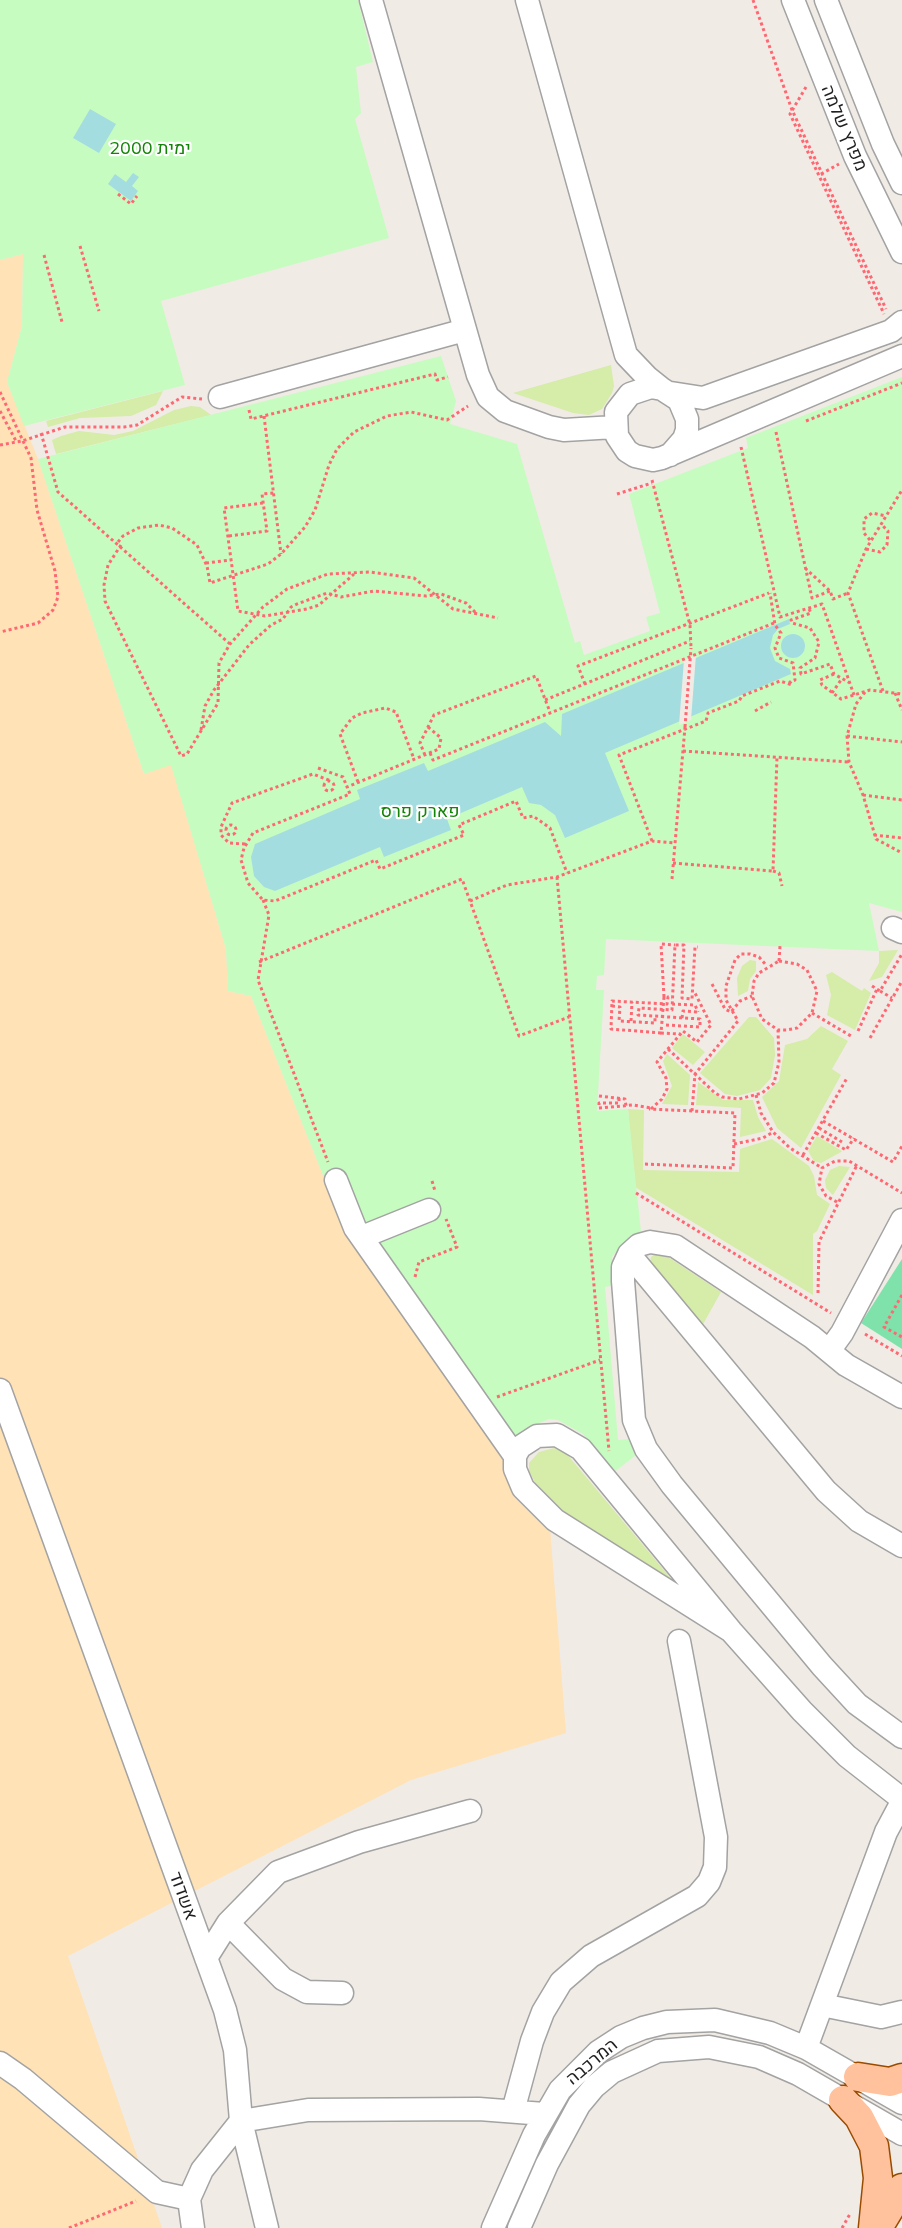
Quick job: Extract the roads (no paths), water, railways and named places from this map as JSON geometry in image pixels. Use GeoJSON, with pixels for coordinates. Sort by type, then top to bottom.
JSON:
{"type":"FeatureCollection","features":[{"type":"Feature","properties":{"kind":"main road"},"geometry":{"type":"LineString","coordinates":[[873,2228],[879,2178],[874,2146],[859,2117],[850,2088],[902,2078]]}},
{"type":"Feature","properties":{"kind":"main road"},"geometry":{"type":"LineString","coordinates":[[878,2228],[902,2188]]}},
{"type":"Feature","properties":{"kind":"street"},"geometry":{"type":"LineString","coordinates":[[371,0],[478,375],[488,397],[505,411],[564,430],[616,419],[630,394],[640,389],[667,391],[703,398],[897,326]]}},
{"type":"Feature","properties":{"kind":"street"},"geometry":{"type":"LineString","coordinates":[[526,0],[626,355],[647,378],[667,391],[684,409],[687,419],[684,440],[670,455]]}},
{"type":"Feature","properties":{"kind":"street","name":"מפרץ שלמה"},"geometry":{"type":"LineString","coordinates":[[793,0],[818,68],[855,156],[902,252]]}},
{"type":"Feature","properties":{"kind":"street","name":"מפרץ שלמה"},"geometry":{"type":"LineString","coordinates":[[826,0],[883,144],[902,183]]}},
{"type":"Feature","properties":{"kind":"street"},"geometry":{"type":"LineString","coordinates":[[214,400],[465,330]]}},
{"type":"Feature","properties":{"kind":"street"},"geometry":{"type":"LineString","coordinates":[[626,355],[621,365],[616,419],[621,444],[635,456],[653,460],[670,455],[902,356]]}},
{"type":"Feature","properties":{"kind":"street"},"geometry":{"type":"LineString","coordinates":[[336,1180],[362,1237],[515,1456]]}},
{"type":"Feature","properties":{"kind":"street"},"geometry":{"type":"LineString","coordinates":[[362,1237],[437,1206]]}},
{"type":"Feature","properties":{"kind":"street"},"geometry":{"type":"LineString","coordinates":[[829,1351],[848,1323],[902,1220]]}},
{"type":"Feature","properties":{"kind":"street"},"geometry":{"type":"LineString","coordinates":[[902,1397],[846,1365],[675,1246],[650,1242],[639,1245],[629,1254],[623,1267],[623,1281],[634,1420],[646,1449],[672,1485],[822,1666],[857,1704],[902,1737]]}},
{"type":"Feature","properties":{"kind":"street"},"geometry":{"type":"LineString","coordinates":[[629,1254],[826,1491],[859,1521],[902,1546]]}},
{"type":"Feature","properties":{"kind":"street","name":"אשדוד"},"geometry":{"type":"LineString","coordinates":[[0,1390],[225,2010],[235,2050],[241,2121],[267,2228]]}},
{"type":"Feature","properties":{"kind":"street"},"geometry":{"type":"LineString","coordinates":[[731,1631],[555,1520],[523,1488],[515,1469],[515,1456],[520,1448],[537,1436],[557,1435],[581,1449],[731,1631],[847,1756],[902,1800],[894,1835],[822,2005],[806,2049]]}},
{"type":"Feature","properties":{"kind":"street"},"geometry":{"type":"LineString","coordinates":[[513,2111],[532,2041],[543,2012],[561,1982],[591,1956],[697,1896],[710,1882],[715,1867],[716,1837],[679,1641]]}},
{"type":"Feature","properties":{"kind":"street"},"geometry":{"type":"LineString","coordinates":[[206,1959],[228,1923],[278,1872],[358,1842],[470,1811]]}},
{"type":"Feature","properties":{"kind":"street"},"geometry":{"type":"LineString","coordinates":[[228,1923],[283,1979],[307,1992],[342,1994]]}},
{"type":"Feature","properties":{"kind":"street"},"geometry":{"type":"LineString","coordinates":[[822,2005],[900,2021]]}},
{"type":"Feature","properties":{"kind":"street","name":"המרכבה"},"geometry":{"type":"LineString","coordinates":[[493,2228],[544,2114],[560,2090],[598,2052],[621,2037],[642,2028],[667,2022],[715,2020],[770,2033],[806,2049],[902,2134]]}},
{"type":"Feature","properties":{"kind":"street","name":"המרכבה"},"geometry":{"type":"LineString","coordinates":[[519,2228],[547,2164],[579,2105],[594,2087],[612,2072],[658,2051],[688,2047],[732,2050],[759,2057],[798,2074],[902,2103]]}},
{"type":"Feature","properties":{"kind":"street"},"geometry":{"type":"LineString","coordinates":[[0,2063],[157,2192],[189,2199]]}},
{"type":"Feature","properties":{"kind":"street"},"geometry":{"type":"LineString","coordinates":[[193,2228],[189,2199],[202,2170],[241,2121],[308,2110],[479,2109],[544,2114]]}},
{"type":"Feature","properties":{"kind":"water"},"geometry":{"type":"Polygon","coordinates":[[[90,109],[116,124],[99,153],[73,138],[90,109]]]}},
{"type":"Feature","properties":{"kind":"water"},"geometry":{"type":"Polygon","coordinates":[[[133,173],[139,177],[132,186],[138,191],[131,201],[108,184],[115,174],[126,182],[133,173]]]}},
{"type":"Feature","properties":{"kind":"water"},"geometry":{"type":"Polygon","coordinates":[[[789,619],[790,624],[778,629],[773,635],[770,648],[775,661],[790,669],[791,674],[605,753],[629,811],[565,838],[555,815],[541,805],[529,803],[522,787],[447,819],[451,830],[384,857],[380,847],[275,891],[264,887],[254,876],[251,857],[255,844],[360,799],[357,790],[424,763],[428,771],[545,722],[561,736],[562,714],[789,619]]]}},
{"type":"Feature","properties":{"kind":"water"},"geometry":{"type":"Polygon","coordinates":[[[793,634],[801,638],[805,646],[801,654],[793,658],[785,654],[781,646],[785,638],[793,634]]]}},
{"type":"Feature","properties":{"kind":"park label","name":"ימית 2000"},"geometry":{"type":"Point","coordinates":[150,149]}},
{"type":"Feature","properties":{"kind":"park label","name":"פארק פרס"},"geometry":{"type":"Point","coordinates":[420,812]}}]}
